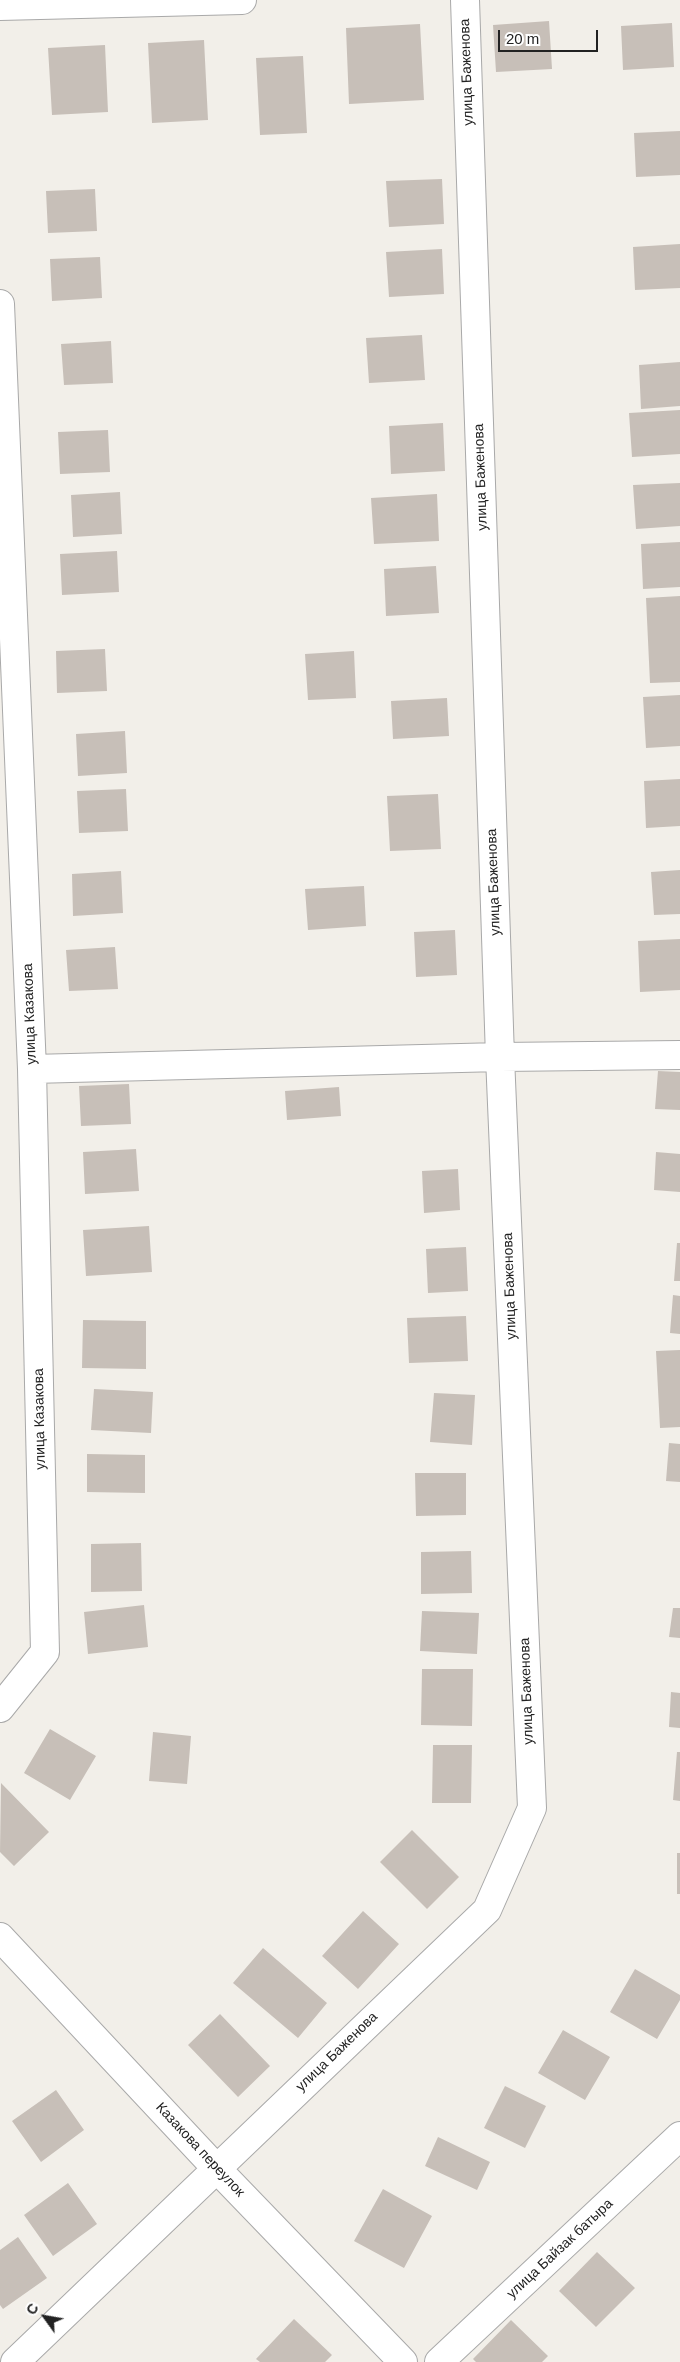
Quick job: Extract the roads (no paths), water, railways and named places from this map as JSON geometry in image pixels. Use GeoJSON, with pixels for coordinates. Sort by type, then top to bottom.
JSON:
{"type":"FeatureCollection","features":[{"type":"Feature","properties":{"kind":"street"},"geometry":{"type":"LineString","coordinates":[[0,6],[242,0]]}},
{"type":"Feature","properties":{"kind":"street","name":"улица Баженова"},"geometry":{"type":"LineString","coordinates":[[15,2362],[487,1910],[532,1808],[500,1057],[465,0]]}},
{"type":"Feature","properties":{"kind":"street","name":"улица Казакова"},"geometry":{"type":"LineString","coordinates":[[0,304],[32,1069],[45,1652],[0,1708]]}},
{"type":"Feature","properties":{"kind":"street"},"geometry":{"type":"LineString","coordinates":[[32,1069],[500,1057],[680,1055]]}},
{"type":"Feature","properties":{"kind":"street","name":"Казакова переулок"},"geometry":{"type":"LineString","coordinates":[[0,1937],[216,2168],[403,2362]]}},
{"type":"Feature","properties":{"kind":"street","name":"улица Байзак батыра"},"geometry":{"type":"LineString","coordinates":[[439,2362],[680,2136]]}}]}
